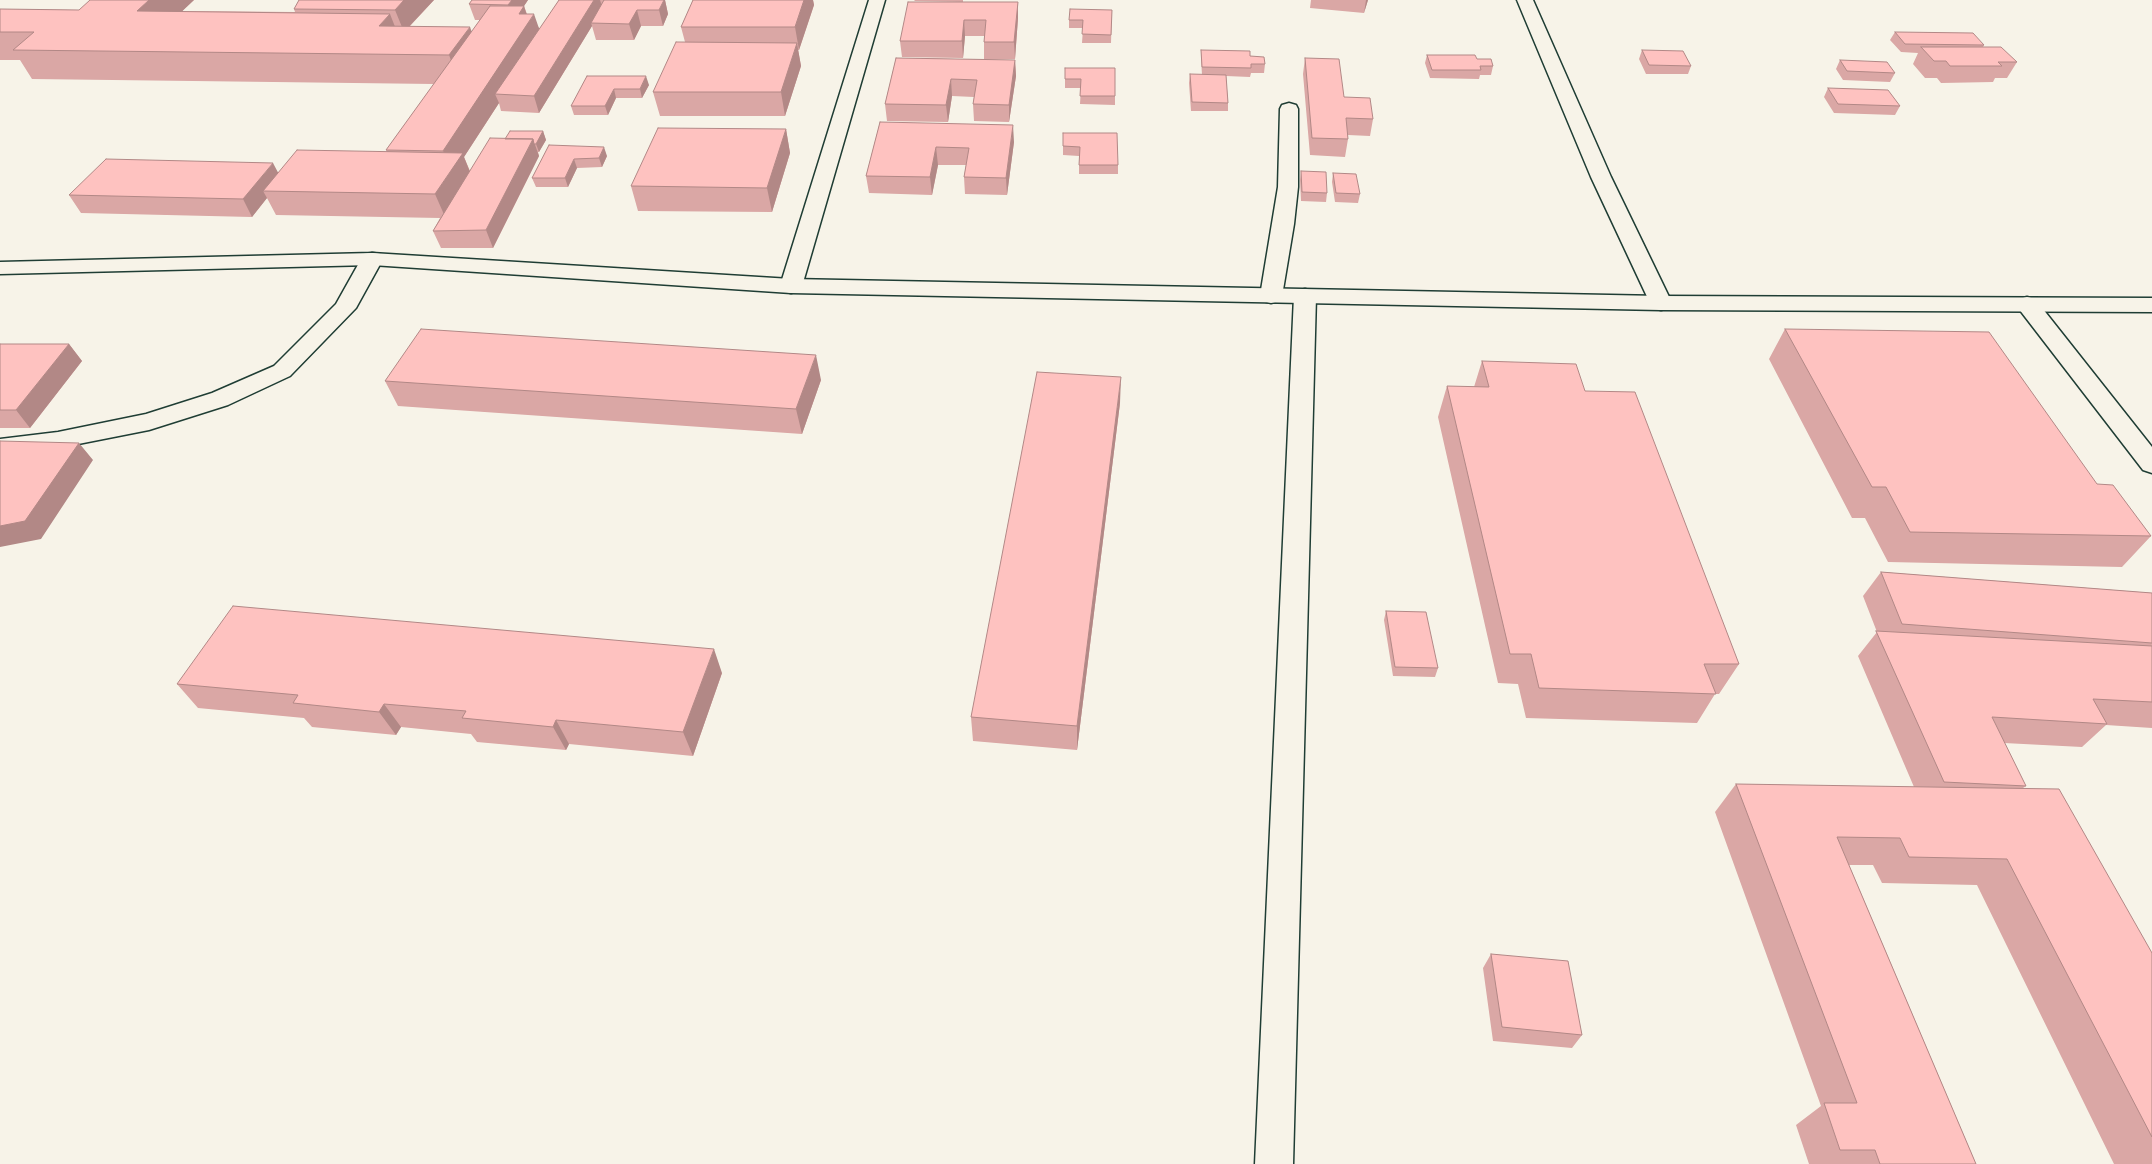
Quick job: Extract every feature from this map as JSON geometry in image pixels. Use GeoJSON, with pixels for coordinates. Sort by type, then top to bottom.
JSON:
{"type":"FeatureCollection","features":[{"type":"Feature","properties":{"kind":"street"},"geometry":{"type":"LineString","coordinates":[[791,286],[877,0]]}},
{"type":"Feature","properties":{"kind":"street"},"geometry":{"type":"LineString","coordinates":[[1525,0],[1601,177],[1662,303]]}},
{"type":"Feature","properties":{"kind":"street"},"geometry":{"type":"LineString","coordinates":[[1271,296],[1284,224],[1288,187],[1289,109]]}},
{"type":"Feature","properties":{"kind":"street"},"geometry":{"type":"LineString","coordinates":[[0,448],[58,440],[149,422],[220,400],[282,371],[345,308],[372,259]]}},
{"type":"Feature","properties":{"kind":"street"},"geometry":{"type":"LineString","coordinates":[[0,268],[69,268],[372,259],[791,286],[1662,303],[2152,305]]}},
{"type":"Feature","properties":{"kind":"street"},"geometry":{"type":"LineString","coordinates":[[1274,1164],[1305,296]]}},
{"type":"Feature","properties":{"kind":"street"},"geometry":{"type":"LineString","coordinates":[[2027,304],[2152,464]]}},
{"type":"Feature","properties":{"kind":"building"},"geometry":{"type":"Polygon","coordinates":[[[90,0],[149,0],[137,11],[390,14],[379,26],[470,27],[449,55],[13,50],[34,32],[0,32],[0,9],[79,10],[90,0]]]}},
{"type":"Feature","properties":{"kind":"building"},"geometry":{"type":"Polygon","coordinates":[[[299,0],[404,0],[395,10],[294,9],[299,0]]]}},
{"type":"Feature","properties":{"kind":"building"},"geometry":{"type":"Polygon","coordinates":[[[472,0],[512,0],[508,5],[469,4],[472,0]]]}},
{"type":"Feature","properties":{"kind":"building"},"geometry":{"type":"Polygon","coordinates":[[[559,0],[594,0],[534,96],[495,94],[559,0]]]}},
{"type":"Feature","properties":{"kind":"building"},"geometry":{"type":"Polygon","coordinates":[[[604,0],[664,0],[659,10],[637,10],[629,24],[591,23],[604,0]]]}},
{"type":"Feature","properties":{"kind":"building"},"geometry":{"type":"Polygon","coordinates":[[[693,0],[804,0],[795,27],[681,27],[693,0]]]}},
{"type":"Feature","properties":{"kind":"building"},"geometry":{"type":"Polygon","coordinates":[[[908,2],[1018,2],[1014,42],[984,42],[986,20],[964,20],[962,41],[900,41],[908,2]]]}},
{"type":"Feature","properties":{"kind":"building"},"geometry":{"type":"Polygon","coordinates":[[[490,6],[524,6],[519,14],[534,14],[443,151],[386,150],[490,6]]]}},
{"type":"Feature","properties":{"kind":"building"},"geometry":{"type":"Polygon","coordinates":[[[1070,9],[1112,10],[1111,35],[1082,34],[1083,20],[1069,20],[1070,9]]]}},
{"type":"Feature","properties":{"kind":"building"},"geometry":{"type":"Polygon","coordinates":[[[1895,32],[1973,33],[1984,45],[1905,44],[1895,32]]]}},
{"type":"Feature","properties":{"kind":"building"},"geometry":{"type":"Polygon","coordinates":[[[676,42],[797,43],[781,92],[653,92],[676,42]]]}},
{"type":"Feature","properties":{"kind":"building"},"geometry":{"type":"Polygon","coordinates":[[[1921,47],[2001,47],[2017,62],[1998,62],[2002,66],[1950,66],[1946,61],[1934,61],[1921,47]]]}},
{"type":"Feature","properties":{"kind":"building"},"geometry":{"type":"Polygon","coordinates":[[[1201,50],[1250,51],[1250,56],[1264,57],[1265,64],[1251,64],[1251,68],[1202,67],[1201,50]]]}},
{"type":"Feature","properties":{"kind":"building"},"geometry":{"type":"Polygon","coordinates":[[[1642,50],[1683,51],[1691,66],[1649,65],[1642,50]]]}},
{"type":"Feature","properties":{"kind":"building"},"geometry":{"type":"Polygon","coordinates":[[[1427,55],[1475,55],[1477,59],[1491,59],[1493,66],[1480,66],[1481,70],[1432,70],[1427,55]]]}},
{"type":"Feature","properties":{"kind":"building"},"geometry":{"type":"Polygon","coordinates":[[[896,58],[1015,60],[1009,105],[973,104],[977,80],[951,79],[946,105],[885,104],[896,58]]]}},
{"type":"Feature","properties":{"kind":"building"},"geometry":{"type":"Polygon","coordinates":[[[1305,58],[1339,59],[1344,97],[1370,98],[1373,119],[1346,118],[1348,139],[1312,138],[1305,58]]]}},
{"type":"Feature","properties":{"kind":"building"},"geometry":{"type":"Polygon","coordinates":[[[1840,60],[1887,62],[1895,73],[1847,71],[1840,60]]]}},
{"type":"Feature","properties":{"kind":"building"},"geometry":{"type":"Polygon","coordinates":[[[1065,68],[1115,68],[1115,96],[1080,96],[1081,79],[1065,79],[1065,68]]]}},
{"type":"Feature","properties":{"kind":"building"},"geometry":{"type":"Polygon","coordinates":[[[1190,74],[1226,75],[1228,103],[1192,102],[1190,74]]]}},
{"type":"Feature","properties":{"kind":"building"},"geometry":{"type":"Polygon","coordinates":[[[587,76],[646,76],[640,89],[614,89],[605,106],[571,106],[587,76]]]}},
{"type":"Feature","properties":{"kind":"building"},"geometry":{"type":"Polygon","coordinates":[[[1828,88],[1888,90],[1900,106],[1838,104],[1828,88]]]}},
{"type":"Feature","properties":{"kind":"building"},"geometry":{"type":"Polygon","coordinates":[[[880,122],[1013,125],[1006,178],[964,177],[969,148],[936,147],[930,177],[866,176],[880,122]]]}},
{"type":"Feature","properties":{"kind":"building"},"geometry":{"type":"Polygon","coordinates":[[[658,128],[786,129],[767,188],[631,186],[658,128]]]}},
{"type":"Feature","properties":{"kind":"building"},"geometry":{"type":"Polygon","coordinates":[[[510,131],[543,131],[536,144],[534,144],[533,139],[505,139],[510,131]]]}},
{"type":"Feature","properties":{"kind":"building"},"geometry":{"type":"Polygon","coordinates":[[[1063,133],[1117,133],[1118,165],[1079,165],[1080,147],[1063,146],[1063,133]]]}},
{"type":"Feature","properties":{"kind":"building"},"geometry":{"type":"Polygon","coordinates":[[[490,138],[533,139],[486,230],[433,231],[490,138]]]}},
{"type":"Feature","properties":{"kind":"building"},"geometry":{"type":"Polygon","coordinates":[[[549,145],[604,147],[599,158],[574,159],[565,178],[532,178],[549,145]]]}},
{"type":"Feature","properties":{"kind":"building"},"geometry":{"type":"Polygon","coordinates":[[[297,150],[463,153],[435,194],[263,191],[297,150]]]}},
{"type":"Feature","properties":{"kind":"building"},"geometry":{"type":"Polygon","coordinates":[[[106,159],[273,163],[243,199],[69,195],[106,159]]]}},
{"type":"Feature","properties":{"kind":"building"},"geometry":{"type":"Polygon","coordinates":[[[1301,171],[1326,172],[1327,193],[1302,192],[1301,171]]]}},
{"type":"Feature","properties":{"kind":"building"},"geometry":{"type":"Polygon","coordinates":[[[1333,173],[1356,174],[1360,194],[1336,193],[1333,173]]]}},
{"type":"Feature","properties":{"kind":"building"},"geometry":{"type":"Polygon","coordinates":[[[421,329],[816,355],[796,409],[385,381],[421,329]]]}},
{"type":"Feature","properties":{"kind":"building"},"geometry":{"type":"Polygon","coordinates":[[[1785,329],[1989,332],[2097,484],[2113,485],[2151,536],[1910,532],[1886,487],[1872,487],[1785,329]]]}},
{"type":"Feature","properties":{"kind":"building"},"geometry":{"type":"Polygon","coordinates":[[[0,344],[69,344],[16,410],[0,410],[0,344]]]}},
{"type":"Feature","properties":{"kind":"building"},"geometry":{"type":"Polygon","coordinates":[[[1482,361],[1576,364],[1585,391],[1635,392],[1739,664],[1704,664],[1716,694],[1539,688],[1531,654],[1510,654],[1447,386],[1489,387],[1482,361]]]}},
{"type":"Feature","properties":{"kind":"building"},"geometry":{"type":"Polygon","coordinates":[[[1037,372],[1121,377],[1077,726],[971,717],[1037,372]]]}},
{"type":"Feature","properties":{"kind":"building"},"geometry":{"type":"Polygon","coordinates":[[[0,441],[79,443],[25,521],[0,526],[0,441]]]}},
{"type":"Feature","properties":{"kind":"building"},"geometry":{"type":"Polygon","coordinates":[[[1881,572],[2152,593],[2152,643],[1902,624],[1881,572]]]}},
{"type":"Feature","properties":{"kind":"building"},"geometry":{"type":"Polygon","coordinates":[[[233,606],[714,649],[683,732],[556,720],[553,727],[462,718],[466,711],[384,704],[379,712],[293,703],[298,695],[177,684],[233,606]]]}},
{"type":"Feature","properties":{"kind":"building"},"geometry":{"type":"Polygon","coordinates":[[[1386,611],[1426,612],[1438,668],[1395,667],[1386,611]]]}},
{"type":"Feature","properties":{"kind":"building"},"geometry":{"type":"Polygon","coordinates":[[[1876,631],[2152,646],[2152,702],[2093,699],[2107,724],[1992,717],[2026,786],[1944,782],[1876,631]]]}},
{"type":"Feature","properties":{"kind":"building"},"geometry":{"type":"Polygon","coordinates":[[[1736,784],[2059,789],[2152,953],[2152,1137],[2007,859],[1909,857],[1900,838],[1837,837],[1976,1164],[1880,1164],[1875,1150],[1840,1150],[1824,1103],[1857,1103],[1736,784]]]}},
{"type":"Feature","properties":{"kind":"building"},"geometry":{"type":"Polygon","coordinates":[[[1491,954],[1568,961],[1582,1035],[1502,1027],[1491,954]]]}}]}
